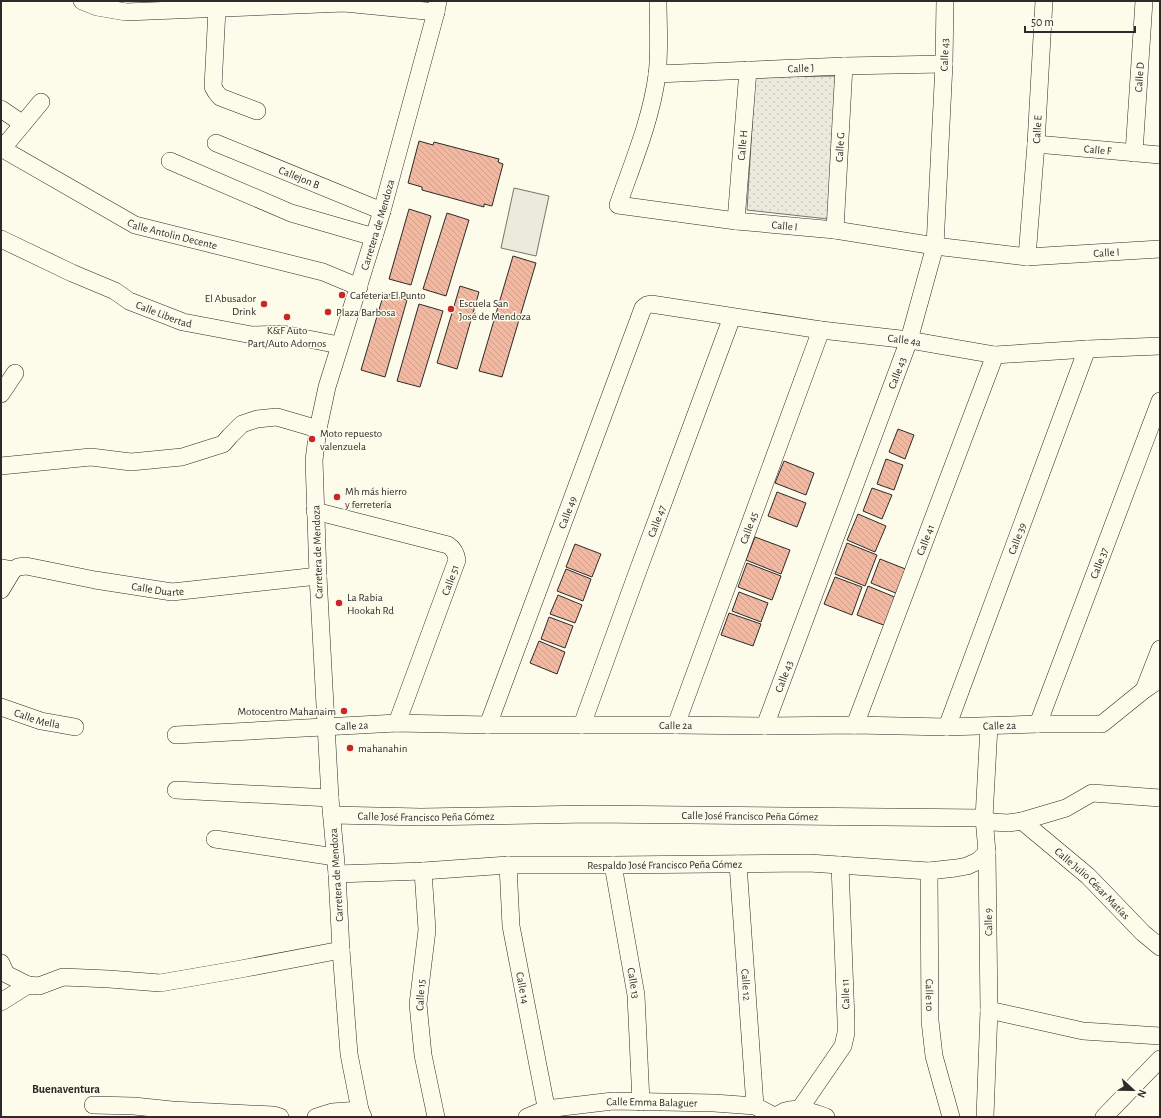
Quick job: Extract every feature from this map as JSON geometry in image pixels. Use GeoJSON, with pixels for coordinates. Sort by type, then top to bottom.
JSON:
{"type":"FeatureCollection","features":[{"type":"Feature","properties":{"kind":"street"},"geometry":{"type":"LineString","coordinates":[[82,1],[97,7],[126,12],[344,3],[437,7]]}},
{"type":"Feature","properties":{"kind":"street","name":"Calle I"},"geometry":{"type":"LineString","coordinates":[[658,1],[659,34],[657,74],[649,112],[618,205],[736,221],[835,230],[935,246],[1027,257],[1160,249]]}},
{"type":"Feature","properties":{"kind":"street","name":"Calle 43"},"geometry":{"type":"LineString","coordinates":[[764,726],[909,340],[935,246],[944,64],[945,1]]}},
{"type":"Feature","properties":{"kind":"street","name":"Calle E"},"geometry":{"type":"LineString","coordinates":[[1027,257],[1036,144],[1044,1]]}},
{"type":"Feature","properties":{"kind":"street","name":"Calle D"},"geometry":{"type":"LineString","coordinates":[[1134,153],[1144,1]]}},
{"type":"Feature","properties":{"kind":"street","name":"Carretera de Mendoza"},"geometry":{"type":"LineString","coordinates":[[361,1113],[349,1054],[330,798],[318,576],[314,460],[318,429],[327,387],[382,211],[437,7]]}},
{"type":"Feature","properties":{"kind":"street"},"geometry":{"type":"LineString","coordinates":[[217,9],[213,87],[220,97],[257,111]]}},
{"type":"Feature","properties":{"kind":"street","name":"Calle J"},"geometry":{"type":"LineString","coordinates":[[657,74],[844,66],[944,64]]}},
{"type":"Feature","properties":{"kind":"street","name":"Calle G"},"geometry":{"type":"LineString","coordinates":[[835,230],[844,66]]}},
{"type":"Feature","properties":{"kind":"street","name":"Calle H"},"geometry":{"type":"LineString","coordinates":[[736,221],[748,70]]}},
{"type":"Feature","properties":{"kind":"street"},"geometry":{"type":"LineString","coordinates":[[2,148],[41,102]]}},
{"type":"Feature","properties":{"kind":"street"},"geometry":{"type":"LineString","coordinates":[[1,109],[23,124]]}},
{"type":"Feature","properties":{"kind":"street","name":"Callejon B"},"geometry":{"type":"LineString","coordinates":[[216,143],[382,211]]}},
{"type":"Feature","properties":{"kind":"street","name":"Calle F"},"geometry":{"type":"LineString","coordinates":[[1036,144],[1160,155]]}},
{"type":"Feature","properties":{"kind":"street","name":"Calle Antolin Decente"},"geometry":{"type":"LineString","coordinates":[[2,148],[135,225],[323,272],[359,287]]}},
{"type":"Feature","properties":{"kind":"street"},"geometry":{"type":"LineString","coordinates":[[170,161],[291,213],[374,238]]}},
{"type":"Feature","properties":{"kind":"street","name":"Calle Libertad"},"geometry":{"type":"LineString","coordinates":[[1,239],[72,273],[115,291],[129,301],[183,322],[252,335],[283,334],[340,345]]}},
{"type":"Feature","properties":{"kind":"street","name":"Calle 4a"},"geometry":{"type":"LineString","coordinates":[[651,304],[821,330],[909,340],[995,355],[1160,346]]}},
{"type":"Feature","properties":{"kind":"street","name":"Calle 49"},"geometry":{"type":"LineString","coordinates":[[488,725],[643,308],[651,304]]}},
{"type":"Feature","properties":{"kind":"street","name":"Calle 47"},"geometry":{"type":"LineString","coordinates":[[582,725],[638,569],[732,317]]}},
{"type":"Feature","properties":{"kind":"street","name":"Calle 45"},"geometry":{"type":"LineString","coordinates":[[676,725],[821,330]]}},
{"type":"Feature","properties":{"kind":"street","name":"Calle 39"},"geometry":{"type":"LineString","coordinates":[[947,728],[1087,349]]}},
{"type":"Feature","properties":{"kind":"street","name":"Calle 41"},"geometry":{"type":"LineString","coordinates":[[855,725],[995,355]]}},
{"type":"Feature","properties":{"kind":"street"},"geometry":{"type":"LineString","coordinates":[[1,394],[16,373]]}},
{"type":"Feature","properties":{"kind":"street","name":"Calle 37"},"geometry":{"type":"LineString","coordinates":[[1038,724],[1160,401]]}},
{"type":"Feature","properties":{"kind":"street"},"geometry":{"type":"LineString","coordinates":[[1,466],[91,457],[131,462],[182,457],[223,444],[242,424],[257,419],[277,417],[318,429]]}},
{"type":"Feature","properties":{"kind":"street","name":"Calle 51"},"geometry":{"type":"LineString","coordinates":[[315,511],[448,545],[453,548],[456,554],[457,560],[397,723]]}},
{"type":"Feature","properties":{"kind":"street","name":"Calle Duarte"},"geometry":{"type":"LineString","coordinates":[[7,569],[26,566],[95,580],[172,592],[318,576]]}},
{"type":"Feature","properties":{"kind":"street"},"geometry":{"type":"LineString","coordinates":[[1,590],[7,569]]}},
{"type":"Feature","properties":{"kind":"street"},"geometry":{"type":"LineString","coordinates":[[1144,690],[1160,649]]}},
{"type":"Feature","properties":{"kind":"street","name":"Calle 2a"},"geometry":{"type":"LineString","coordinates":[[176,735],[397,723],[488,725],[855,725],[947,728],[1038,724],[1102,724],[1160,679]]}},
{"type":"Feature","properties":{"kind":"street","name":"Calle Mella"},"geometry":{"type":"LineString","coordinates":[[1,707],[40,721],[75,727]]}},
{"type":"Feature","properties":{"kind":"street","name":"Calle 9"},"geometry":{"type":"LineString","coordinates":[[985,1117],[989,1010],[987,852],[984,818],[989,726]]}},
{"type":"Feature","properties":{"kind":"street"},"geometry":{"type":"LineString","coordinates":[[176,790],[330,798]]}},
{"type":"Feature","properties":{"kind":"street","name":"Calle José Francisco Peña Gómez"},"geometry":{"type":"LineString","coordinates":[[332,815],[421,817],[590,814],[984,818],[992,822],[1008,823],[1022,821],[1066,808],[1092,793],[1160,798]]}},
{"type":"Feature","properties":{"kind":"street","name":"Calle Julio César Matías"},"geometry":{"type":"LineString","coordinates":[[1022,821],[1088,876],[1143,933],[1160,947]]}},
{"type":"Feature","properties":{"kind":"street","name":"Respaldo José Francisco Peña Gómez"},"geometry":{"type":"LineString","coordinates":[[215,839],[336,865],[423,871],[508,865],[809,863],[929,871],[967,866],[978,862],[987,852]]}},
{"type":"Feature","properties":{"kind":"street","name":"Calle 12"},"geometry":{"type":"LineString","coordinates":[[738,864],[755,1106]]}},
{"type":"Feature","properties":{"kind":"street","name":"Calle 14"},"geometry":{"type":"LineString","coordinates":[[508,865],[511,926],[547,1113]]}},
{"type":"Feature","properties":{"kind":"street","name":"Calle 13"},"geometry":{"type":"LineString","coordinates":[[613,865],[636,995],[641,1102]]}},
{"type":"Feature","properties":{"kind":"street","name":"Calle 11"},"geometry":{"type":"LineString","coordinates":[[799,1110],[843,1046],[846,1033],[840,865]]}},
{"type":"Feature","properties":{"kind":"street","name":"Calle 15"},"geometry":{"type":"LineString","coordinates":[[423,871],[427,930],[418,1004],[423,1055],[436,1117]]}},
{"type":"Feature","properties":{"kind":"street","name":"Calle 10"},"geometry":{"type":"LineString","coordinates":[[929,871],[930,1020],[934,1056],[951,1117]]}},
{"type":"Feature","properties":{"kind":"street"},"geometry":{"type":"LineString","coordinates":[[1,963],[6,974],[28,985],[39,986],[63,977],[160,983],[249,968],[341,950]]}},
{"type":"Feature","properties":{"kind":"street"},"geometry":{"type":"LineString","coordinates":[[1,1002],[28,985]]}},
{"type":"Feature","properties":{"kind":"street"},"geometry":{"type":"LineString","coordinates":[[989,1010],[1083,1030],[1160,1036]]}},
{"type":"Feature","properties":{"kind":"street"},"geometry":{"type":"LineString","coordinates":[[1104,1117],[1160,1059]]}},
{"type":"Feature","properties":{"kind":"street","name":"Calle Emma Balaguer"},"geometry":{"type":"LineString","coordinates":[[527,1117],[613,1101],[714,1103],[755,1106],[776,1117],[780,1113],[787,1110],[799,1110],[808,1111],[826,1117]]}},
{"type":"Feature","properties":{"kind":"street"},"geometry":{"type":"LineString","coordinates":[[93,1105],[134,1106],[172,1110],[274,1115],[280,1117]]}},
{"type":"Feature","properties":{"kind":"street"},"geometry":{"type":"LineString","coordinates":[[316,1117],[332,1112],[361,1113]]}},
{"type":"Feature","properties":{"kind":"shaded area"},"geometry":{"type":"Polygon","coordinates":[[[837,76],[828,219],[747,210],[755,77],[837,76]]]}},
{"type":"Feature","properties":{"kind":"shaded area"},"geometry":{"type":"Polygon","coordinates":[[[514,188],[549,196],[536,256],[501,248],[514,188]]]}},
{"type":"Feature","properties":{"kind":"building"},"geometry":{"type":"Polygon","coordinates":[[[419,141],[433,145],[434,142],[499,159],[498,162],[503,164],[492,206],[484,204],[484,207],[422,190],[422,187],[408,183],[419,141]]]}},
{"type":"Feature","properties":{"kind":"building"},"geometry":{"type":"Polygon","coordinates":[[[409,209],[431,216],[411,285],[389,279],[409,209]]]}},
{"type":"Feature","properties":{"kind":"building"},"geometry":{"type":"Polygon","coordinates":[[[447,213],[469,220],[446,296],[423,289],[447,213]]]}},
{"type":"Feature","properties":{"kind":"building"},"geometry":{"type":"Polygon","coordinates":[[[513,256],[536,263],[502,377],[479,371],[513,256]]]}},
{"type":"Feature","properties":{"kind":"building"},"geometry":{"type":"Polygon","coordinates":[[[460,286],[479,292],[457,369],[437,363],[460,286]]]}},
{"type":"Feature","properties":{"kind":"building"},"geometry":{"type":"Polygon","coordinates":[[[384,293],[407,300],[385,377],[361,370],[384,293]]]}},
{"type":"Feature","properties":{"kind":"building"},"geometry":{"type":"Polygon","coordinates":[[[419,304],[443,311],[420,387],[397,381],[419,304]]]}},
{"type":"Feature","properties":{"kind":"building"},"geometry":{"type":"Polygon","coordinates":[[[898,429],[914,435],[905,459],[889,452],[898,429]]]}},
{"type":"Feature","properties":{"kind":"building"},"geometry":{"type":"Polygon","coordinates":[[[886,459],[903,465],[894,490],[877,484],[886,459]]]}},
{"type":"Feature","properties":{"kind":"building"},"geometry":{"type":"Polygon","coordinates":[[[784,461],[814,473],[806,495],[775,483],[784,461]]]}},
{"type":"Feature","properties":{"kind":"building"},"geometry":{"type":"Polygon","coordinates":[[[872,488],[892,495],[882,519],[863,511],[872,488]]]}},
{"type":"Feature","properties":{"kind":"building"},"geometry":{"type":"Polygon","coordinates":[[[777,492],[806,503],[797,527],[768,516],[777,492]]]}},
{"type":"Feature","properties":{"kind":"building"},"geometry":{"type":"Polygon","coordinates":[[[858,514],[886,526],[875,552],[847,540],[858,514]]]}},
{"type":"Feature","properties":{"kind":"building"},"geometry":{"type":"Polygon","coordinates":[[[755,537],[790,550],[781,574],[746,560],[755,537]]]}},
{"type":"Feature","properties":{"kind":"building"},"geometry":{"type":"Polygon","coordinates":[[[847,543],[877,555],[865,586],[835,574],[847,543]]]}},
{"type":"Feature","properties":{"kind":"building"},"geometry":{"type":"Polygon","coordinates":[[[575,544],[601,554],[592,577],[566,567],[575,544]]]}},
{"type":"Feature","properties":{"kind":"building"},"geometry":{"type":"Polygon","coordinates":[[[880,559],[908,570],[898,594],[871,583],[880,559]]]}},
{"type":"Feature","properties":{"kind":"building"},"geometry":{"type":"Polygon","coordinates":[[[747,563],[781,576],[772,600],[738,587],[747,563]]]}},
{"type":"Feature","properties":{"kind":"building"},"geometry":{"type":"Polygon","coordinates":[[[566,569],[591,579],[583,601],[557,591],[566,569]]]}},
{"type":"Feature","properties":{"kind":"building"},"geometry":{"type":"Polygon","coordinates":[[[835,577],[862,587],[852,615],[824,604],[835,577]]]}},
{"type":"Feature","properties":{"kind":"building"},"geometry":{"type":"Polygon","coordinates":[[[868,586],[897,598],[886,626],[857,615],[868,586]]]}},
{"type":"Feature","properties":{"kind":"building"},"geometry":{"type":"Polygon","coordinates":[[[739,592],[768,603],[761,622],[732,611],[739,592]]]}},
{"type":"Feature","properties":{"kind":"building"},"geometry":{"type":"Polygon","coordinates":[[[558,595],[582,605],[575,623],[550,614],[558,595]]]}},
{"type":"Feature","properties":{"kind":"building"},"geometry":{"type":"Polygon","coordinates":[[[729,613],[761,624],[753,646],[721,635],[729,613]]]}},
{"type":"Feature","properties":{"kind":"building"},"geometry":{"type":"Polygon","coordinates":[[[549,617],[573,626],[565,648],[541,639],[549,617]]]}},
{"type":"Feature","properties":{"kind":"building"},"geometry":{"type":"Polygon","coordinates":[[[539,641],[565,652],[557,674],[530,663],[539,641]]]}},
{"type":"Feature","properties":{"kind":"place","name":"Cafeteria El Punto"},"geometry":{"type":"Point","coordinates":[342,295]}},
{"type":"Feature","properties":{"kind":"place","name":"El Abusador Drink"},"geometry":{"type":"Point","coordinates":[264,304]}},
{"type":"Feature","properties":{"kind":"place","name":"Escuela San José de Mendoza"},"geometry":{"type":"Point","coordinates":[451,309]}},
{"type":"Feature","properties":{"kind":"place","name":"Plaza Barbosa"},"geometry":{"type":"Point","coordinates":[328,312]}},
{"type":"Feature","properties":{"kind":"place","name":"K&F Auto Part/Auto Adornos"},"geometry":{"type":"Point","coordinates":[287,317]}},
{"type":"Feature","properties":{"kind":"place","name":"Moto repuesto valenzuela"},"geometry":{"type":"Point","coordinates":[312,439]}},
{"type":"Feature","properties":{"kind":"place","name":"Mh más hierro y ferretería"},"geometry":{"type":"Point","coordinates":[337,497]}},
{"type":"Feature","properties":{"kind":"place","name":"La Rabia Hookah Rd"},"geometry":{"type":"Point","coordinates":[339,603]}},
{"type":"Feature","properties":{"kind":"place","name":"Motocentro Mahanaim"},"geometry":{"type":"Point","coordinates":[344,711]}},
{"type":"Feature","properties":{"kind":"place","name":"mahanahin"},"geometry":{"type":"Point","coordinates":[350,748]}},
{"type":"Feature","properties":{"kind":"district","name":"Buenaventura"},"geometry":{"type":"Point","coordinates":[66,1089]}}]}
